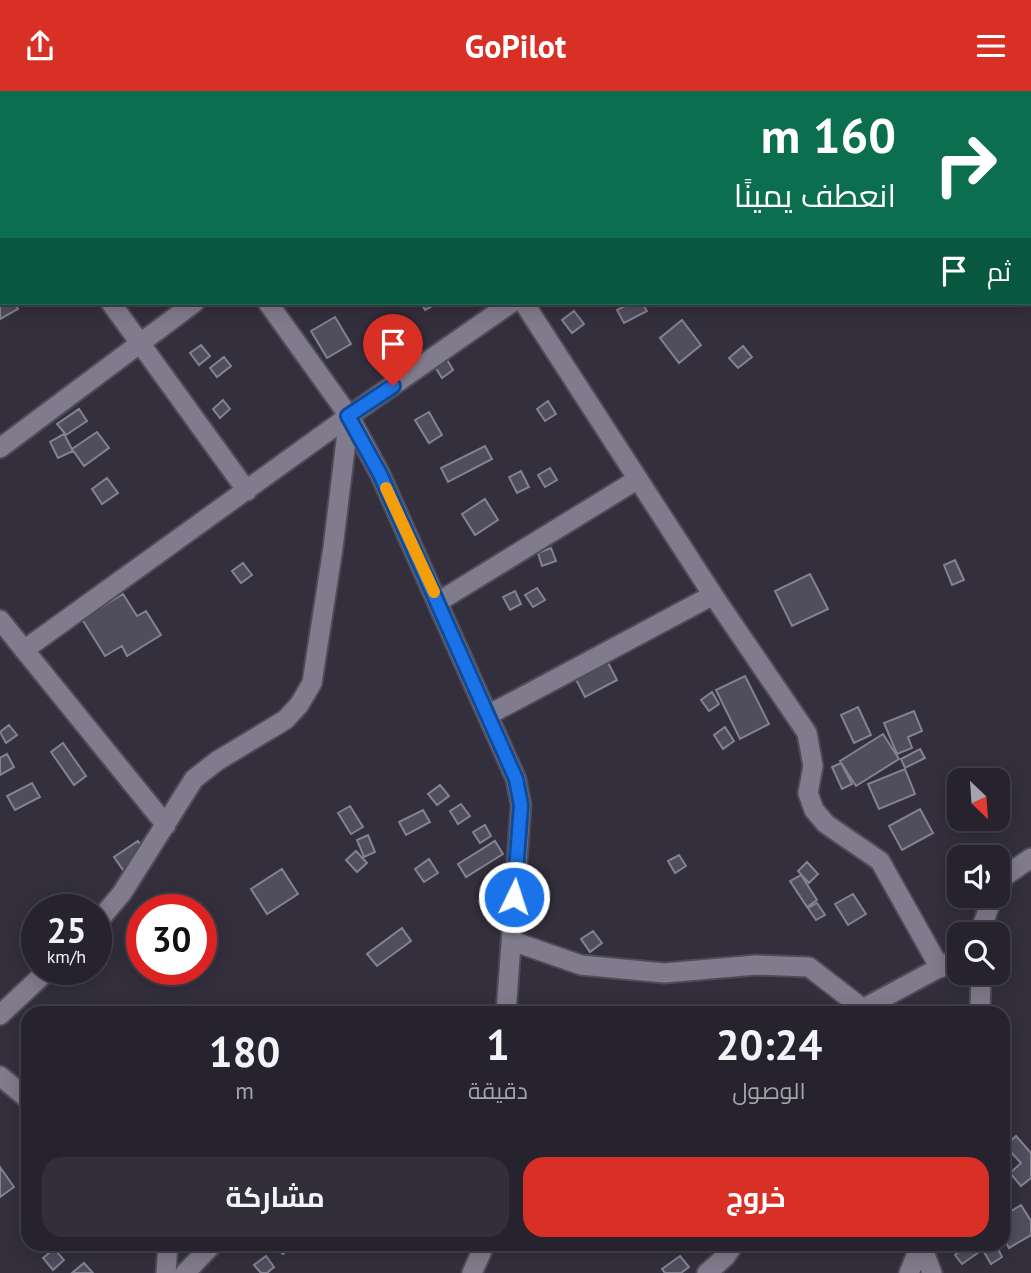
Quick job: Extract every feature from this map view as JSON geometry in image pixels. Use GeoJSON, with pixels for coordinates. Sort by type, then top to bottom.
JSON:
{"type":"FeatureCollection","features":[{"type":"Feature","properties":{"kind":"street"},"geometry":{"type":"LineString","coordinates":[[112,305],[247,491]]}},
{"type":"Feature","properties":{"kind":"street"},"geometry":{"type":"LineString","coordinates":[[0,448],[191,305]]}},
{"type":"Feature","properties":{"kind":"street"},"geometry":{"type":"LineString","coordinates":[[269,305],[348,416],[380,474],[490,714],[516,779],[521,805],[507,1006]]}},
{"type":"Feature","properties":{"kind":"street"},"geometry":{"type":"LineString","coordinates":[[24,650],[348,416],[508,305]]}},
{"type":"Feature","properties":{"kind":"street"},"geometry":{"type":"LineString","coordinates":[[525,305],[713,595],[807,733],[813,766],[808,793],[814,810],[827,824],[880,861],[940,968]]}},
{"type":"Feature","properties":{"kind":"street"},"geometry":{"type":"LineString","coordinates":[[112,904],[194,779],[285,720],[312,683],[333,548],[348,416]]}},
{"type":"Feature","properties":{"kind":"street"},"geometry":{"type":"LineString","coordinates":[[438,602],[638,479]]}},
{"type":"Feature","properties":{"kind":"street"},"geometry":{"type":"LineString","coordinates":[[490,714],[713,595]]}},
{"type":"Feature","properties":{"kind":"street"},"geometry":{"type":"LineString","coordinates":[[0,620],[166,825]]}},
{"type":"Feature","properties":{"kind":"street"},"geometry":{"type":"LineString","coordinates":[[1010,873],[1031,858]]}},
{"type":"Feature","properties":{"kind":"street"},"geometry":{"type":"LineString","coordinates":[[512,941],[581,965],[664,973],[757,965],[809,967],[852,1006]]}},
{"type":"Feature","properties":{"kind":"street"},"geometry":{"type":"LineString","coordinates":[[868,1006],[947,964]]}},
{"type":"Feature","properties":{"kind":"street"},"geometry":{"type":"LineString","coordinates":[[0,1015],[32,985]]}},
{"type":"Feature","properties":{"kind":"street"},"geometry":{"type":"LineString","coordinates":[[980,1006],[981,985]]}},
{"type":"Feature","properties":{"kind":"street"},"geometry":{"type":"LineString","coordinates":[[0,1076],[21,1092]]}},
{"type":"Feature","properties":{"kind":"street"},"geometry":{"type":"LineString","coordinates":[[166,1273],[168,1251]]}},
{"type":"Feature","properties":{"kind":"street"},"geometry":{"type":"LineString","coordinates":[[185,1273],[206,1251]]}},
{"type":"Feature","properties":{"kind":"street"},"geometry":{"type":"LineString","coordinates":[[472,1273],[482,1251]]}},
{"type":"Feature","properties":{"kind":"street"},"geometry":{"type":"LineString","coordinates":[[707,1273],[730,1251]]}},
{"type":"Feature","properties":{"kind":"street"},"geometry":{"type":"LineString","coordinates":[[909,1273],[918,1251]]}},
{"type":"Feature","properties":{"kind":"street"},"geometry":{"type":"LineString","coordinates":[[924,1251],[932,1273]]}},
{"type":"Feature","properties":{"kind":"building"},"geometry":{"type":"Polygon","coordinates":[[[0,305],[15,305],[18,309],[0,319],[0,305]]]}},
{"type":"Feature","properties":{"kind":"building"},"geometry":{"type":"Polygon","coordinates":[[[627,305],[643,305],[647,311],[624,323],[617,310],[627,305]]]}},
{"type":"Feature","properties":{"kind":"building"},"geometry":{"type":"Polygon","coordinates":[[[574,311],[584,324],[572,333],[562,320],[574,311]]]}},
{"type":"Feature","properties":{"kind":"building"},"geometry":{"type":"Polygon","coordinates":[[[335,317],[351,344],[327,358],[311,331],[335,317]]]}},
{"type":"Feature","properties":{"kind":"building"},"geometry":{"type":"Polygon","coordinates":[[[682,320],[701,345],[679,363],[660,338],[682,320]]]}},
{"type":"Feature","properties":{"kind":"building"},"geometry":{"type":"Polygon","coordinates":[[[201,345],[210,356],[199,365],[190,353],[201,345]]]}},
{"type":"Feature","properties":{"kind":"building"},"geometry":{"type":"Polygon","coordinates":[[[743,346],[752,357],[738,368],[729,358],[743,346]]]}},
{"type":"Feature","properties":{"kind":"building"},"geometry":{"type":"Polygon","coordinates":[[[224,357],[231,366],[217,377],[210,368],[224,357]]]}},
{"type":"Feature","properties":{"kind":"building"},"geometry":{"type":"Polygon","coordinates":[[[446,358],[453,370],[442,378],[434,365],[446,358]]]}},
{"type":"Feature","properties":{"kind":"building"},"geometry":{"type":"Polygon","coordinates":[[[223,400],[230,409],[220,418],[213,409],[223,400]]]}},
{"type":"Feature","properties":{"kind":"building"},"geometry":{"type":"Polygon","coordinates":[[[548,401],[556,414],[545,421],[537,409],[548,401]]]}},
{"type":"Feature","properties":{"kind":"building"},"geometry":{"type":"Polygon","coordinates":[[[79,409],[87,421],[66,435],[57,424],[79,409]]]}},
{"type":"Feature","properties":{"kind":"building"},"geometry":{"type":"Polygon","coordinates":[[[429,412],[442,435],[429,443],[415,420],[429,412]]]}},
{"type":"Feature","properties":{"kind":"building"},"geometry":{"type":"Polygon","coordinates":[[[97,432],[109,448],[84,466],[72,449],[97,432]]]}},
{"type":"Feature","properties":{"kind":"building"},"geometry":{"type":"Polygon","coordinates":[[[64,434],[73,451],[58,458],[50,442],[64,434]]]}},
{"type":"Feature","properties":{"kind":"building"},"geometry":{"type":"Polygon","coordinates":[[[485,446],[492,459],[448,482],[441,468],[485,446]]]}},
{"type":"Feature","properties":{"kind":"building"},"geometry":{"type":"Polygon","coordinates":[[[550,468],[557,480],[545,487],[538,475],[550,468]]]}},
{"type":"Feature","properties":{"kind":"building"},"geometry":{"type":"Polygon","coordinates":[[[521,471],[529,487],[517,493],[509,477],[521,471]]]}},
{"type":"Feature","properties":{"kind":"building"},"geometry":{"type":"Polygon","coordinates":[[[107,478],[118,493],[102,504],[92,489],[107,478]]]}},
{"type":"Feature","properties":{"kind":"building"},"geometry":{"type":"Polygon","coordinates":[[[485,499],[498,520],[475,535],[462,514],[485,499]]]}},
{"type":"Feature","properties":{"kind":"building"},"geometry":{"type":"Polygon","coordinates":[[[551,548],[556,561],[542,566],[538,553],[551,548]]]}},
{"type":"Feature","properties":{"kind":"building"},"geometry":{"type":"Polygon","coordinates":[[[955,560],[964,580],[952,585],[944,565],[955,560]]]}},
{"type":"Feature","properties":{"kind":"building"},"geometry":{"type":"Polygon","coordinates":[[[243,563],[252,575],[241,583],[232,571],[243,563]]]}},
{"type":"Feature","properties":{"kind":"building"},"geometry":{"type":"Polygon","coordinates":[[[810,574],[828,609],[792,626],[775,591],[810,574]]]}},
{"type":"Feature","properties":{"kind":"building"},"geometry":{"type":"Polygon","coordinates":[[[537,588],[545,600],[533,607],[525,595],[537,588]]]}},
{"type":"Feature","properties":{"kind":"building"},"geometry":{"type":"Polygon","coordinates":[[[515,591],[521,604],[510,610],[503,597],[515,591]]]}},
{"type":"Feature","properties":{"kind":"building"},"geometry":{"type":"Polygon","coordinates":[[[123,594],[137,616],[146,611],[161,635],[127,656],[122,646],[105,656],[82,619],[123,594]]]}},
{"type":"Feature","properties":{"kind":"building"},"geometry":{"type":"Polygon","coordinates":[[[600,647],[617,680],[585,697],[568,664],[600,647]]]}},
{"type":"Feature","properties":{"kind":"building"},"geometry":{"type":"Polygon","coordinates":[[[745,676],[769,724],[740,739],[716,690],[745,676]]]}},
{"type":"Feature","properties":{"kind":"building"},"geometry":{"type":"Polygon","coordinates":[[[712,692],[719,704],[709,711],[701,700],[712,692]]]}},
{"type":"Feature","properties":{"kind":"building"},"geometry":{"type":"Polygon","coordinates":[[[858,707],[871,735],[854,743],[841,715],[858,707]]]}},
{"type":"Feature","properties":{"kind":"building"},"geometry":{"type":"Polygon","coordinates":[[[914,711],[922,731],[908,737],[912,748],[897,754],[884,723],[914,711]]]}},
{"type":"Feature","properties":{"kind":"building"},"geometry":{"type":"Polygon","coordinates":[[[9,725],[17,735],[6,743],[0,732],[9,725]]]}},
{"type":"Feature","properties":{"kind":"building"},"geometry":{"type":"Polygon","coordinates":[[[725,727],[734,741],[723,749],[714,735],[725,727]]]}},
{"type":"Feature","properties":{"kind":"building"},"geometry":{"type":"Polygon","coordinates":[[[883,734],[899,759],[856,786],[840,761],[883,734]]]}},
{"type":"Feature","properties":{"kind":"building"},"geometry":{"type":"Polygon","coordinates":[[[63,743],[86,776],[74,785],[51,752],[63,743]]]}},
{"type":"Feature","properties":{"kind":"building"},"geometry":{"type":"Polygon","coordinates":[[[920,749],[925,758],[905,768],[901,759],[920,749]]]}},
{"type":"Feature","properties":{"kind":"building"},"geometry":{"type":"Polygon","coordinates":[[[7,754],[14,767],[0,775],[0,758],[7,754]]]}},
{"type":"Feature","properties":{"kind":"building"},"geometry":{"type":"Polygon","coordinates":[[[841,763],[852,784],[842,789],[832,767],[841,763]]]}},
{"type":"Feature","properties":{"kind":"building"},"geometry":{"type":"Polygon","coordinates":[[[905,769],[915,794],[879,809],[868,784],[905,769]]]}},
{"type":"Feature","properties":{"kind":"building"},"geometry":{"type":"Polygon","coordinates":[[[32,783],[40,797],[15,810],[7,796],[32,783]]]}},
{"type":"Feature","properties":{"kind":"building"},"geometry":{"type":"Polygon","coordinates":[[[440,785],[449,796],[437,805],[428,794],[440,785]]]}},
{"type":"Feature","properties":{"kind":"building"},"geometry":{"type":"Polygon","coordinates":[[[461,804],[470,816],[458,824],[450,811],[461,804]]]}},
{"type":"Feature","properties":{"kind":"building"},"geometry":{"type":"Polygon","coordinates":[[[350,806],[363,827],[351,834],[338,813],[350,806]]]}},
{"type":"Feature","properties":{"kind":"building"},"geometry":{"type":"Polygon","coordinates":[[[920,809],[933,833],[902,850],[889,826],[920,809]]]}},
{"type":"Feature","properties":{"kind":"building"},"geometry":{"type":"Polygon","coordinates":[[[423,810],[430,822],[406,835],[399,822],[423,810]]]}},
{"type":"Feature","properties":{"kind":"building"},"geometry":{"type":"Polygon","coordinates":[[[485,825],[491,836],[480,843],[473,832],[485,825]]]}},
{"type":"Feature","properties":{"kind":"building"},"geometry":{"type":"Polygon","coordinates":[[[368,835],[375,852],[364,857],[357,840],[368,835]]]}},
{"type":"Feature","properties":{"kind":"building"},"geometry":{"type":"Polygon","coordinates":[[[138,841],[147,854],[123,870],[114,857],[138,841]]]}},
{"type":"Feature","properties":{"kind":"building"},"geometry":{"type":"Polygon","coordinates":[[[495,841],[503,854],[466,877],[458,864],[495,841]]]}},
{"type":"Feature","properties":{"kind":"building"},"geometry":{"type":"Polygon","coordinates":[[[356,851],[367,863],[357,872],[346,860],[356,851]]]}},
{"type":"Feature","properties":{"kind":"building"},"geometry":{"type":"Polygon","coordinates":[[[679,855],[686,866],[675,873],[668,861],[679,855]]]}},
{"type":"Feature","properties":{"kind":"building"},"geometry":{"type":"Polygon","coordinates":[[[429,859],[438,873],[424,882],[415,869],[429,859]]]}},
{"type":"Feature","properties":{"kind":"building"},"geometry":{"type":"Polygon","coordinates":[[[807,862],[818,874],[809,883],[798,871],[807,862]]]}},
{"type":"Feature","properties":{"kind":"building"},"geometry":{"type":"Polygon","coordinates":[[[282,869],[298,894],[267,914],[251,889],[282,869]]]}},
{"type":"Feature","properties":{"kind":"building"},"geometry":{"type":"Polygon","coordinates":[[[801,875],[817,900],[807,907],[790,881],[801,875]]]}},
{"type":"Feature","properties":{"kind":"building"},"geometry":{"type":"Polygon","coordinates":[[[853,894],[866,914],[848,925],[835,904],[853,894]]]}},
{"type":"Feature","properties":{"kind":"building"},"geometry":{"type":"Polygon","coordinates":[[[817,903],[825,915],[816,920],[808,908],[817,903]]]}},
{"type":"Feature","properties":{"kind":"building"},"geometry":{"type":"Polygon","coordinates":[[[402,928],[411,941],[377,966],[367,954],[402,928]]]}},
{"type":"Feature","properties":{"kind":"building"},"geometry":{"type":"Polygon","coordinates":[[[593,931],[602,943],[590,952],[581,939],[593,931]]]}},
{"type":"Feature","properties":{"kind":"building"},"geometry":{"type":"Polygon","coordinates":[[[1016,1136],[1031,1153],[1031,1178],[1021,1186],[1010,1173],[1021,1163],[1010,1151],[1010,1141],[1016,1136]]]}},
{"type":"Feature","properties":{"kind":"building"},"geometry":{"type":"Polygon","coordinates":[[[0,1167],[14,1187],[0,1197],[0,1167]]]}},
{"type":"Feature","properties":{"kind":"building"},"geometry":{"type":"Polygon","coordinates":[[[1021,1205],[1031,1221],[1031,1235],[1010,1247],[1010,1212],[1021,1205]]]}},
{"type":"Feature","properties":{"kind":"building"},"geometry":{"type":"Polygon","coordinates":[[[56,1251],[64,1260],[53,1270],[43,1258],[56,1251]]]}},
{"type":"Feature","properties":{"kind":"building"},"geometry":{"type":"Polygon","coordinates":[[[960,1251],[981,1251],[962,1264],[955,1255],[960,1251]]]}},
{"type":"Feature","properties":{"kind":"building"},"geometry":{"type":"Polygon","coordinates":[[[999,1251],[1002,1257],[991,1264],[984,1252],[999,1251]]]}},
{"type":"Feature","properties":{"kind":"building"},"geometry":{"type":"Polygon","coordinates":[[[266,1256],[274,1267],[267,1273],[261,1273],[254,1265],[266,1256]]]}},
{"type":"Feature","properties":{"kind":"building"},"geometry":{"type":"Polygon","coordinates":[[[680,1256],[689,1267],[681,1273],[665,1273],[662,1269],[680,1256]]]}},
{"type":"Feature","properties":{"kind":"building"},"geometry":{"type":"Polygon","coordinates":[[[84,1263],[93,1273],[72,1273],[84,1263]]]}},
{"type":"Feature","properties":{"kind":"slow traffic"},"geometry":{"type":"LineString","coordinates":[[386,488],[434,592]]}},
{"type":"Feature","properties":{"kind":"route"},"geometry":{"type":"LineString","coordinates":[[393,386],[348,416],[380,474],[490,714],[516,779],[521,805],[514,897]]}}]}
